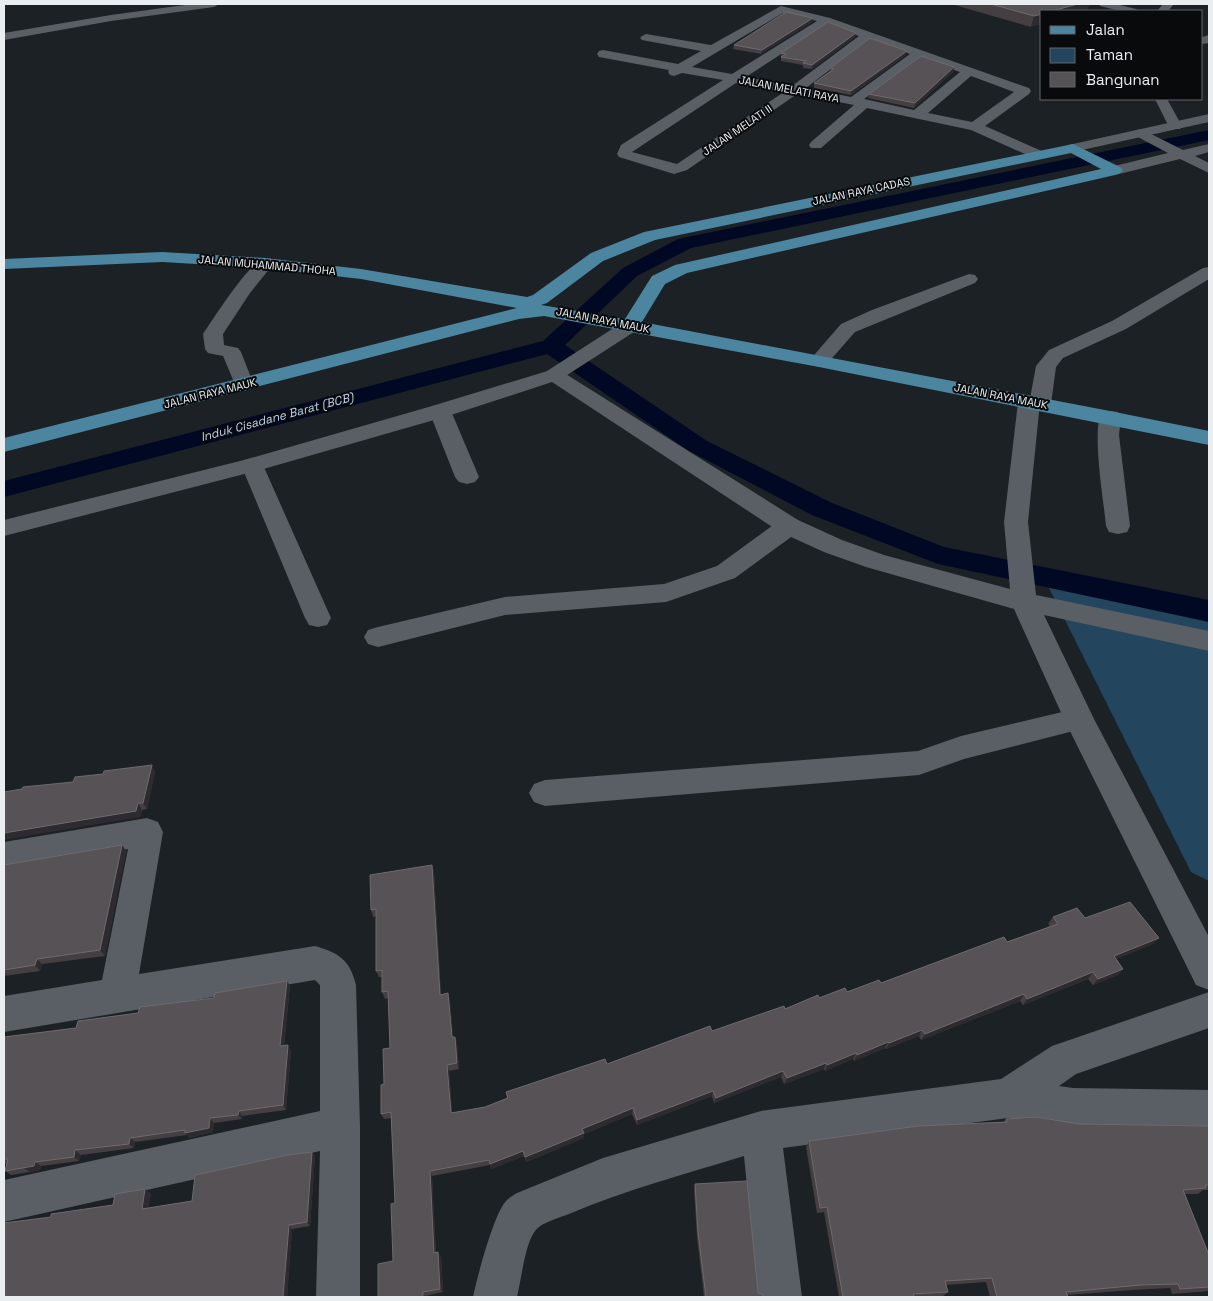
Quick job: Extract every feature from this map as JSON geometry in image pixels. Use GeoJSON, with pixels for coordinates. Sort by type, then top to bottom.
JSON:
{"type":"FeatureCollection","features":[{"type":"Feature","properties":{"kind":"main road","name":"JALAN RAYA CADAS"},"geometry":{"type":"LineString","coordinates":[[528,303],[544,296],[597,257],[650,236],[1039,155],[1077,151]]}},
{"type":"Feature","properties":{"kind":"main road"},"geometry":{"type":"LineString","coordinates":[[1077,151],[1110,168]]}},
{"type":"Feature","properties":{"kind":"main road"},"geometry":{"type":"LineString","coordinates":[[621,328],[658,280],[681,269],[1110,168]]}},
{"type":"Feature","properties":{"kind":"main road","name":"JALAN MUHAMMAD THOHA"},"geometry":{"type":"LineString","coordinates":[[4,264],[162,257],[264,263],[361,274],[513,302],[528,303]]}},
{"type":"Feature","properties":{"kind":"main road","name":"JALAN RAYA MAUK"},"geometry":{"type":"LineString","coordinates":[[4,445],[520,313],[552,310],[621,328],[819,360],[1110,416],[1209,438]]}},
{"type":"Feature","properties":{"kind":"street"},"geometry":{"type":"LineString","coordinates":[[4,37],[111,18],[214,4]]}},
{"type":"Feature","properties":{"kind":"street"},"geometry":{"type":"LineString","coordinates":[[1104,4],[1128,10]]}},
{"type":"Feature","properties":{"kind":"street"},"geometry":{"type":"LineString","coordinates":[[661,80],[781,9],[826,20],[1024,91],[975,127]]}},
{"type":"Feature","properties":{"kind":"street"},"geometry":{"type":"LineString","coordinates":[[736,79],[826,20]]}},
{"type":"Feature","properties":{"kind":"street","name":"JALAN MELATI II"},"geometry":{"type":"LineString","coordinates":[[736,79],[626,148],[624,154],[678,168],[795,90],[868,35]]}},
{"type":"Feature","properties":{"kind":"street"},"geometry":{"type":"LineString","coordinates":[[646,38],[711,49]]}},
{"type":"Feature","properties":{"kind":"street"},"geometry":{"type":"LineString","coordinates":[[816,145],[859,102],[919,53]]}},
{"type":"Feature","properties":{"kind":"street","name":"JALAN MELATI RAYA"},"geometry":{"type":"LineString","coordinates":[[603,54],[682,67],[975,127],[1039,155]]}},
{"type":"Feature","properties":{"kind":"street"},"geometry":{"type":"LineString","coordinates":[[613,64],[626,58]]}},
{"type":"Feature","properties":{"kind":"street"},"geometry":{"type":"LineString","coordinates":[[918,114],[968,71]]}},
{"type":"Feature","properties":{"kind":"street"},"geometry":{"type":"LineString","coordinates":[[1162,100],[1175,126]]}},
{"type":"Feature","properties":{"kind":"street","name":"JALAN RAYA CADAS"},"geometry":{"type":"LineString","coordinates":[[1077,151],[1140,133],[1209,118]]}},
{"type":"Feature","properties":{"kind":"street"},"geometry":{"type":"LineString","coordinates":[[1140,133],[1209,169]]}},
{"type":"Feature","properties":{"kind":"street"},"geometry":{"type":"LineString","coordinates":[[1110,168],[1209,148]]}},
{"type":"Feature","properties":{"kind":"street"},"geometry":{"type":"LineString","coordinates":[[244,385],[231,352],[215,349],[213,334],[264,263]]}},
{"type":"Feature","properties":{"kind":"street"},"geometry":{"type":"LineString","coordinates":[[1209,272],[1119,325],[1056,354],[1046,366],[1035,403],[1016,522],[1022,593],[1079,719],[1209,973]]}},
{"type":"Feature","properties":{"kind":"street"},"geometry":{"type":"LineString","coordinates":[[819,360],[848,328],[969,279]]}},
{"type":"Feature","properties":{"kind":"street"},"geometry":{"type":"LineString","coordinates":[[4,528],[252,465],[440,411],[561,370],[621,328]]}},
{"type":"Feature","properties":{"kind":"street"},"geometry":{"type":"LineString","coordinates":[[561,370],[789,526],[833,546],[875,561],[1022,593],[1209,641]]}},
{"type":"Feature","properties":{"kind":"street"},"geometry":{"type":"LineString","coordinates":[[440,411],[467,477]]}},
{"type":"Feature","properties":{"kind":"street"},"geometry":{"type":"LineString","coordinates":[[1110,416],[1108,435],[1118,526]]}},
{"type":"Feature","properties":{"kind":"street"},"geometry":{"type":"LineString","coordinates":[[252,465],[318,618]]}},
{"type":"Feature","properties":{"kind":"street"},"geometry":{"type":"LineString","coordinates":[[378,637],[506,606],[666,593],[726,572],[789,526]]}},
{"type":"Feature","properties":{"kind":"street"},"geometry":{"type":"LineString","coordinates":[[545,793],[919,763],[961,748],[1079,719]]}},
{"type":"Feature","properties":{"kind":"street"},"geometry":{"type":"LineString","coordinates":[[4,856],[146,832],[118,994]]}},
{"type":"Feature","properties":{"kind":"street"},"geometry":{"type":"LineString","coordinates":[[4,1014],[315,963],[324,965],[336,976],[338,985],[340,1127],[338,1297]]}},
{"type":"Feature","properties":{"kind":"street"},"geometry":{"type":"LineString","coordinates":[[1008,1098],[1065,1060],[1209,1010]]}},
{"type":"Feature","properties":{"kind":"street"},"geometry":{"type":"LineString","coordinates":[[495,1297],[504,1257],[521,1215],[532,1208],[603,1179],[761,1131],[1008,1098],[1073,1108],[1209,1110]]}},
{"type":"Feature","properties":{"kind":"street"},"geometry":{"type":"LineString","coordinates":[[4,1201],[340,1127]]}},
{"type":"Feature","properties":{"kind":"street"},"geometry":{"type":"LineString","coordinates":[[761,1131],[780,1297]]}},
{"type":"Feature","properties":{"kind":"green space"},"geometry":{"type":"Polygon","coordinates":[[[1048,586],[1209,616],[1209,881],[1191,872],[1048,586]]]}},
{"type":"Feature","properties":{"kind":"building"},"geometry":{"type":"Polygon","coordinates":[[[991,4],[1078,4],[1056,10],[1040,10],[1040,14],[1034,16],[991,4]]]}},
{"type":"Feature","properties":{"kind":"building"},"geometry":{"type":"Polygon","coordinates":[[[786,12],[813,18],[762,50],[734,45],[786,12]]]}},
{"type":"Feature","properties":{"kind":"building"},"geometry":{"type":"Polygon","coordinates":[[[828,22],[856,33],[812,65],[803,63],[806,61],[781,57],[786,54],[781,53],[828,22]]]}},
{"type":"Feature","properties":{"kind":"building"},"geometry":{"type":"Polygon","coordinates":[[[870,38],[907,51],[851,91],[814,83],[834,69],[830,68],[870,38]]]}},
{"type":"Feature","properties":{"kind":"building"},"geometry":{"type":"Polygon","coordinates":[[[921,56],[954,67],[915,103],[869,94],[921,56]]]}},
{"type":"Feature","properties":{"kind":"building"},"geometry":{"type":"Polygon","coordinates":[[[152,765],[143,803],[138,803],[136,811],[4,833],[4,792],[22,789],[23,787],[73,782],[75,777],[103,774],[104,771],[152,765]]]}},
{"type":"Feature","properties":{"kind":"building"},"geometry":{"type":"Polygon","coordinates":[[[122,845],[100,950],[37,959],[35,965],[4,970],[4,865],[122,845]]]}},
{"type":"Feature","properties":{"kind":"building"},"geometry":{"type":"Polygon","coordinates":[[[432,865],[440,995],[448,993],[452,1037],[455,1037],[457,1063],[447,1065],[451,1113],[485,1107],[508,1098],[506,1092],[605,1059],[607,1064],[710,1026],[712,1031],[784,1006],[785,1009],[818,995],[819,998],[845,988],[847,992],[879,980],[881,983],[1004,937],[1007,942],[1058,924],[1053,917],[1077,908],[1085,918],[1130,902],[1159,938],[1114,956],[1123,969],[1098,979],[1093,972],[1027,999],[1024,994],[925,1034],[922,1030],[857,1055],[856,1053],[787,1078],[783,1071],[716,1098],[713,1091],[637,1120],[633,1108],[582,1129],[584,1133],[525,1157],[523,1151],[490,1164],[489,1160],[430,1171],[434,1253],[438,1252],[440,1289],[423,1292],[423,1297],[378,1297],[378,1264],[393,1261],[391,1204],[395,1203],[391,1112],[381,1114],[381,1085],[384,1084],[383,1049],[390,1048],[388,991],[382,992],[382,970],[376,971],[376,909],[371,910],[370,875],[432,865]]]}},
{"type":"Feature","properties":{"kind":"building"},"geometry":{"type":"Polygon","coordinates":[[[287,981],[280,1046],[288,1045],[283,1105],[239,1111],[238,1115],[210,1118],[209,1128],[185,1133],[185,1130],[130,1138],[129,1144],[75,1150],[74,1157],[35,1162],[34,1166],[5,1171],[8,1159],[4,1159],[4,1037],[76,1028],[78,1021],[138,1013],[140,1007],[214,998],[215,993],[287,981]]]}},
{"type":"Feature","properties":{"kind":"building"},"geometry":{"type":"Polygon","coordinates":[[[1036,1117],[1079,1124],[1209,1126],[1209,1185],[1205,1185],[1206,1188],[1183,1190],[1209,1255],[1209,1287],[1180,1289],[1178,1284],[1141,1285],[1066,1292],[1068,1297],[997,1297],[992,1278],[945,1281],[948,1292],[913,1294],[914,1297],[843,1297],[827,1207],[820,1208],[809,1141],[918,1126],[1007,1122],[1006,1119],[1036,1117]]]}},
{"type":"Feature","properties":{"kind":"building"},"geometry":{"type":"Polygon","coordinates":[[[312,1152],[307,1222],[289,1225],[283,1297],[4,1297],[4,1223],[51,1217],[51,1214],[113,1205],[115,1194],[145,1189],[142,1209],[192,1201],[195,1175],[288,1155],[312,1152]]]}},
{"type":"Feature","properties":{"kind":"building"},"geometry":{"type":"Polygon","coordinates":[[[747,1181],[758,1293],[763,1295],[763,1297],[706,1297],[698,1232],[695,1184],[747,1181]]]}},
{"type":"Feature","properties":{"kind":"waterway"},"geometry":{"type":"LineString","coordinates":[[551,346],[630,272],[685,243],[1209,135]]}},
{"type":"Feature","properties":{"kind":"waterway","name":"Induk Cisadane Barat (BCB)"},"geometry":{"type":"LineString","coordinates":[[4,489],[551,346]]}},
{"type":"Feature","properties":{"kind":"waterway"},"geometry":{"type":"LineString","coordinates":[[551,346],[698,446],[822,509],[938,555],[1209,611]]}}]}
